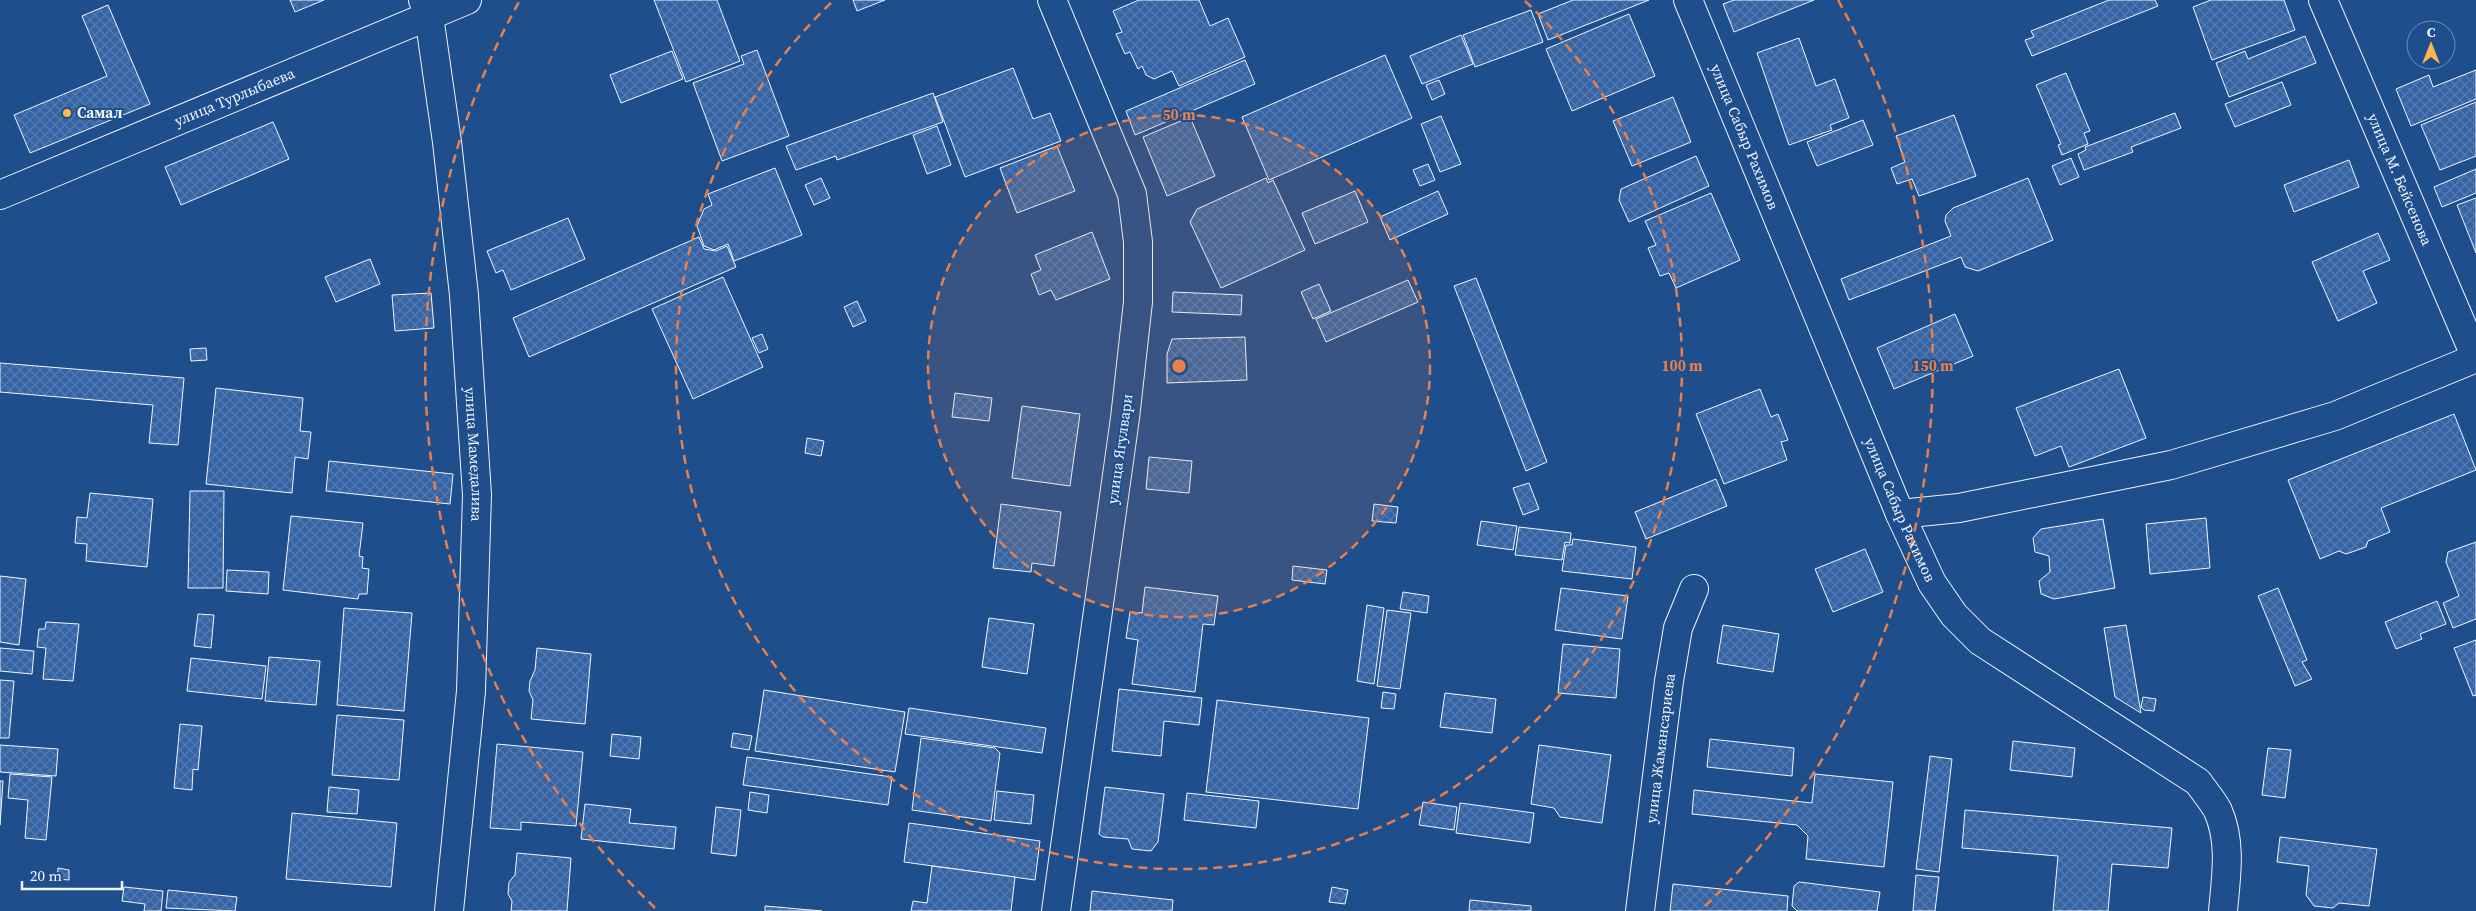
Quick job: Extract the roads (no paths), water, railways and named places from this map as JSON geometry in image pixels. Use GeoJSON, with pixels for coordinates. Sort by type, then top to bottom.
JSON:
{"type":"FeatureCollection","features":[{"type":"Feature","properties":{"kind":"street","name":"улица Турлыбаева"},"geometry":{"type":"LineString","coordinates":[[0,195],[426,8],[467,0]]}},
{"type":"Feature","properties":{"kind":"street","name":"улица Ягулвари"},"geometry":{"type":"LineString","coordinates":[[1052,0],[1132,194],[1138,242],[1138,302],[1125,418],[1056,911]]}},
{"type":"Feature","properties":{"kind":"street","name":"улица Сабыр Рахимов"},"geometry":{"type":"LineString","coordinates":[[1688,0],[1900,514],[1932,583],[1954,615],[1980,641],[2198,782],[2217,810],[2225,835],[2228,862],[2223,911]]}},
{"type":"Feature","properties":{"kind":"street","name":"улица М. Бейсенова"},"geometry":{"type":"LineString","coordinates":[[2323,0],[2476,358]]}},
{"type":"Feature","properties":{"kind":"street","name":"улица Мамедалива"},"geometry":{"type":"LineString","coordinates":[[426,8],[447,142],[464,295],[477,495],[471,691],[449,911]]}},
{"type":"Feature","properties":{"kind":"street"},"geometry":{"type":"LineString","coordinates":[[1900,514],[1959,508],[2171,465],[2335,416],[2476,358]]}},
{"type":"Feature","properties":{"kind":"street","name":"улица Жамансариева"},"geometry":{"type":"LineString","coordinates":[[1640,911],[1669,681],[1678,628],[1694,589]]}},
{"type":"Feature","properties":{"kind":"place","name":"Самал"},"geometry":{"type":"Point","coordinates":[67,113]}}]}
